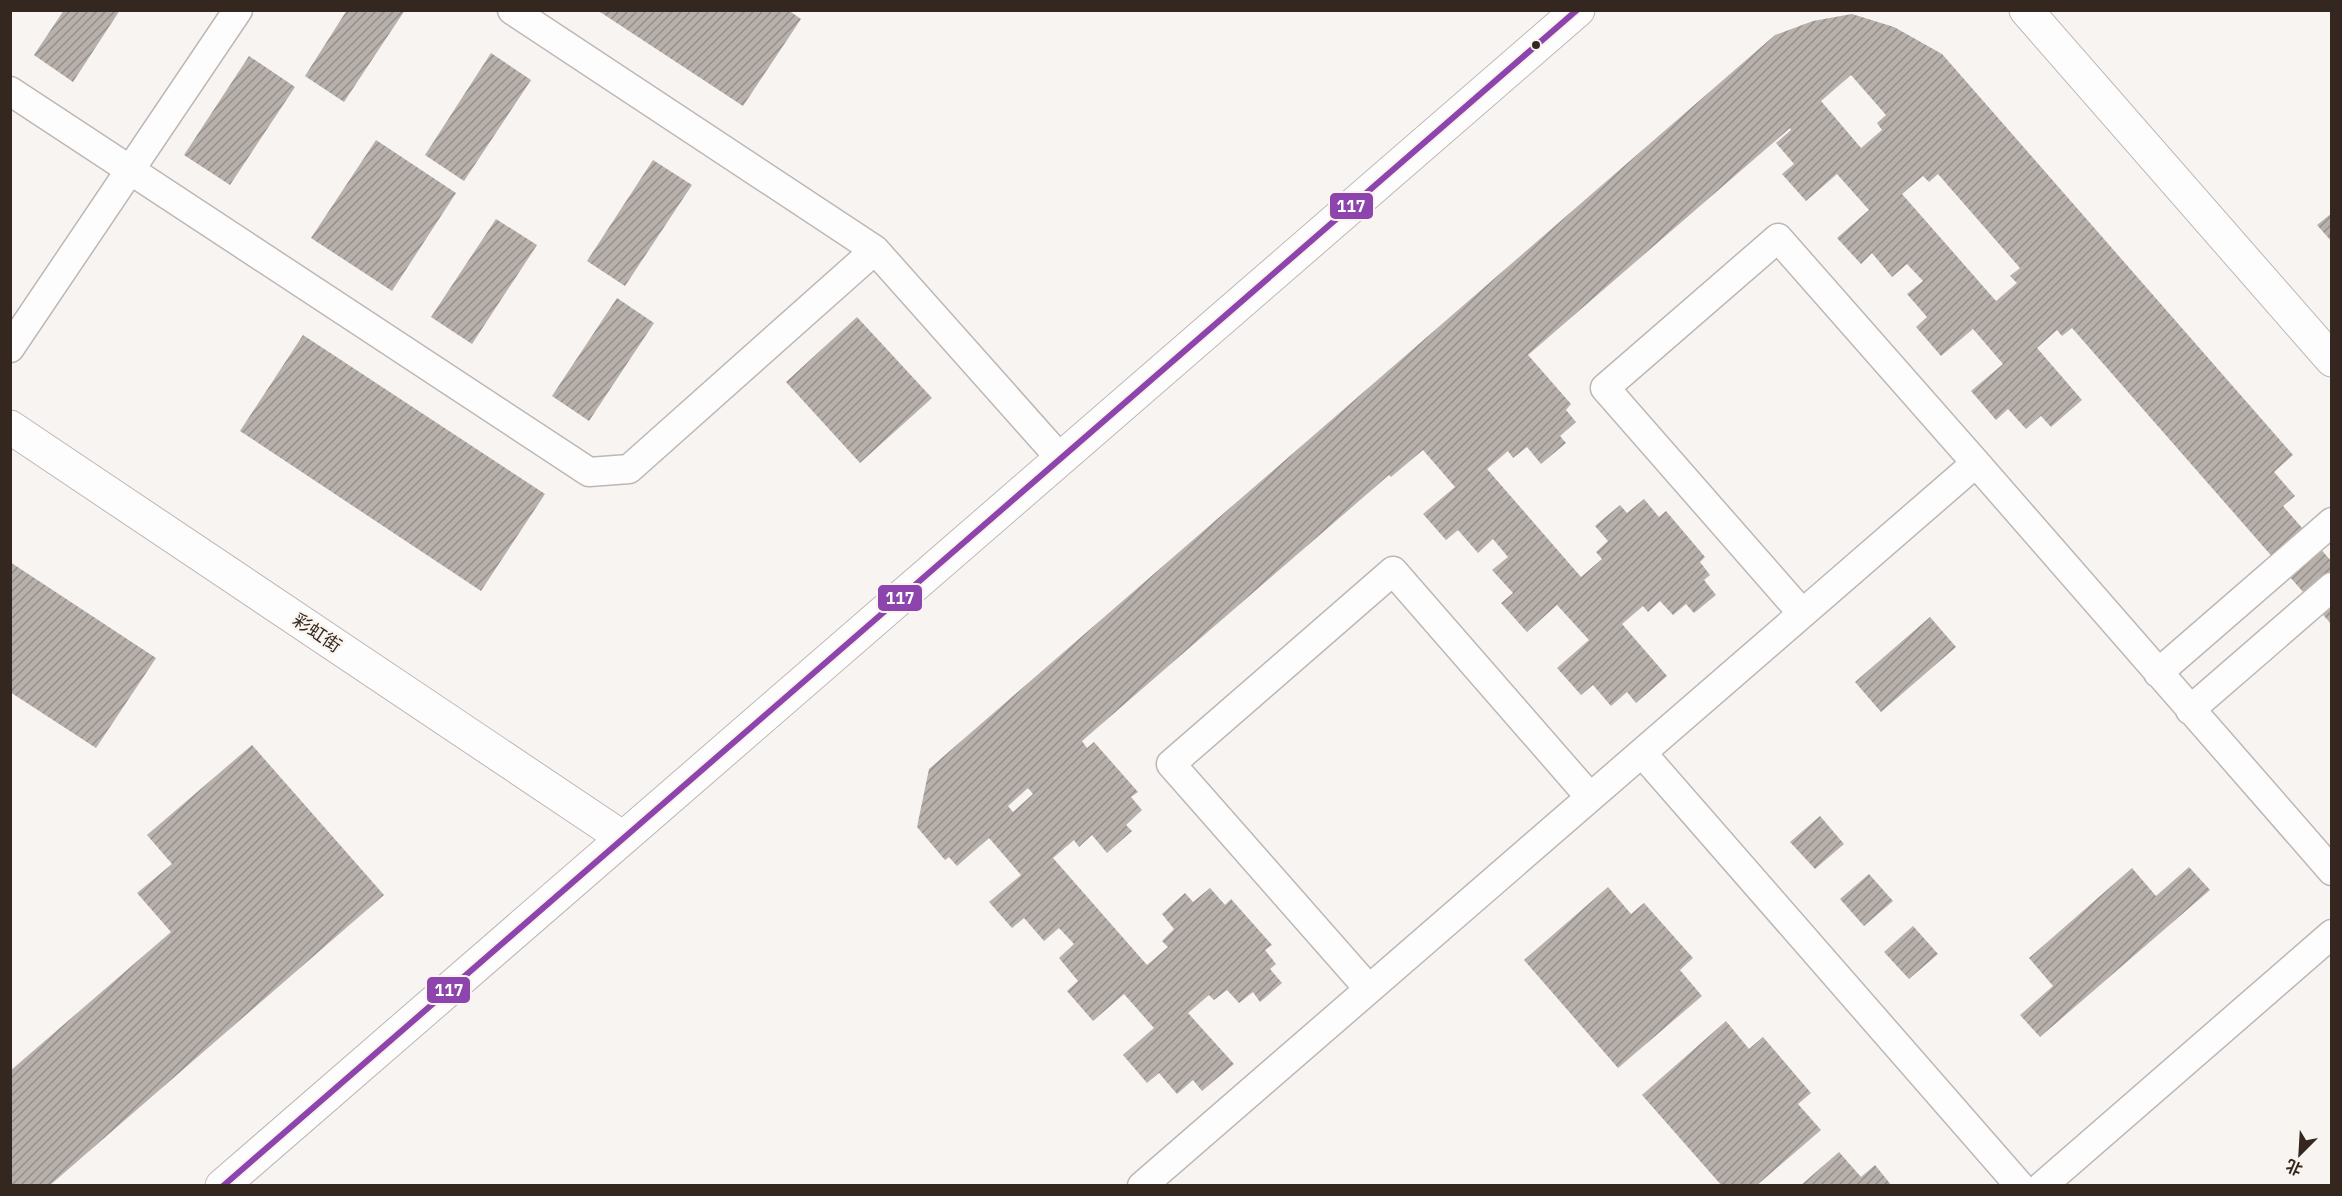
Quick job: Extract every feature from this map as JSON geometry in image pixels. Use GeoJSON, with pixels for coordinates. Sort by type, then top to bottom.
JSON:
{"type":"FeatureCollection","features":[{"type":"Feature","properties":{"kind":"street"},"geometry":{"type":"LineString","coordinates":[[222,1185],[1578,10]]}},
{"type":"Feature","properties":{"kind":"street"},"geometry":{"type":"LineString","coordinates":[[2026,10],[2331,360]]}},
{"type":"Feature","properties":{"kind":"street","name":"彩虹街"},"geometry":{"type":"LineString","coordinates":[[10,427],[623,838]]}},
{"type":"Feature","properties":{"kind":"lane"},"geometry":{"type":"LineString","coordinates":[[10,348],[238,10]]}},
{"type":"Feature","properties":{"kind":"lane"},"geometry":{"type":"LineString","coordinates":[[512,10],[875,250],[1061,459]]}},
{"type":"Feature","properties":{"kind":"lane"},"geometry":{"type":"LineString","coordinates":[[10,91],[589,472],[629,469],[875,250]]}},
{"type":"Feature","properties":{"kind":"lane"},"geometry":{"type":"LineString","coordinates":[[1802,613],[1605,388],[1778,238],[2331,871]]}},
{"type":"Feature","properties":{"kind":"lane"},"geometry":{"type":"LineString","coordinates":[[1142,1185],[1976,463]]}},
{"type":"Feature","properties":{"kind":"lane"},"geometry":{"type":"LineString","coordinates":[[2158,673],[2331,522]]}},
{"type":"Feature","properties":{"kind":"lane"},"geometry":{"type":"LineString","coordinates":[[1369,989],[1171,764],[1393,571],[1590,797]]}},
{"type":"Feature","properties":{"kind":"lane"},"geometry":{"type":"LineString","coordinates":[[2190,710],[2331,587]]}},
{"type":"Feature","properties":{"kind":"lane"},"geometry":{"type":"LineString","coordinates":[[1642,753],[2020,1185]]}},
{"type":"Feature","properties":{"kind":"lane"},"geometry":{"type":"LineString","coordinates":[[2042,1185],[2331,934]]}},
{"type":"Feature","properties":{"kind":"building"},"geometry":{"type":"Polygon","coordinates":[[[64,10],[120,10],[73,82],[34,55],[64,10]]]}},
{"type":"Feature","properties":{"kind":"building"},"geometry":{"type":"Polygon","coordinates":[[[347,10],[405,10],[344,102],[305,76],[347,10]]]}},
{"type":"Feature","properties":{"kind":"building"},"geometry":{"type":"Polygon","coordinates":[[[597,10],[788,10],[801,19],[743,106],[597,10]]]}},
{"type":"Feature","properties":{"kind":"building"},"geometry":{"type":"Polygon","coordinates":[[[1852,14],[1894,27],[1942,54],[2293,455],[2274,472],[2295,496],[2283,506],[2332,562],[2332,625],[2072,328],[2062,336],[2057,330],[2037,348],[2082,400],[2051,427],[2041,416],[2026,429],[2008,409],[1996,420],[1971,391],[2003,364],[1973,329],[1941,356],[1916,327],[1927,317],[1907,294],[1923,281],[1907,264],[1892,277],[1872,253],[1861,264],[1837,238],[1869,210],[1837,174],[1806,201],[1782,174],[1794,164],[1776,143],[1791,130],[1790,128],[1528,355],[1571,404],[1566,410],[1576,422],[1560,436],[1566,443],[1541,464],[1527,447],[1513,458],[1508,451],[1487,469],[1581,577],[1602,559],[1596,552],[1608,541],[1595,526],[1620,505],[1627,513],[1644,499],[1659,517],[1666,511],[1705,557],[1700,562],[1710,575],[1704,580],[1716,595],[1694,613],[1686,604],[1673,615],[1660,601],[1648,612],[1643,606],[1622,624],[1667,676],[1636,703],[1627,692],[1611,706],[1593,685],[1581,695],[1557,668],[1589,640],[1557,605],[1527,632],[1501,603],[1513,593],[1492,570],[1508,557],[1493,539],[1478,553],[1458,530],[1446,540],[1423,514],[1455,487],[1423,450],[1391,477],[1389,475],[1082,741],[1087,748],[1094,742],[1138,792],[1131,797],[1142,810],[1126,825],[1132,831],[1107,853],[1092,835],[1079,847],[1074,840],[1053,858],[1147,965],[1168,947],[1162,941],[1174,929],[1162,914],[1185,893],[1193,902],[1210,888],[1225,905],[1231,899],[1272,945],[1265,950],[1276,964],[1270,969],[1282,983],[1260,1002],[1253,992],[1239,1003],[1227,990],[1214,1000],[1209,995],[1188,1013],[1234,1064],[1202,1091],[1193,1080],[1177,1094],[1159,1073],[1147,1083],[1123,1055],[1154,1028],[1124,994],[1093,1021],[1067,991],[1078,981],[1059,958],[1074,944],[1059,928],[1044,941],[1024,918],[1012,928],[989,902],[1021,875],[989,838],[957,866],[949,857],[945,860],[917,827],[929,769],[1775,35],[1813,21],[1852,14]],[[1851,75],[1821,101],[1861,148],[1882,130],[1877,123],[1886,115],[1851,75]],[[1938,174],[1929,182],[1923,176],[1902,194],[1996,301],[2017,283],[2010,276],[2020,268],[1938,174]],[[1028,788],[1008,806],[1013,812],[1033,794],[1028,788]]]}},
{"type":"Feature","properties":{"kind":"building"},"geometry":{"type":"Polygon","coordinates":[[[491,53],[531,80],[464,181],[425,155],[491,53]]]}},
{"type":"Feature","properties":{"kind":"building"},"geometry":{"type":"Polygon","coordinates":[[[249,56],[295,87],[230,185],[184,155],[249,56]]]}},
{"type":"Feature","properties":{"kind":"building"},"geometry":{"type":"Polygon","coordinates":[[[376,140],[456,193],[392,291],[311,238],[376,140]]]}},
{"type":"Feature","properties":{"kind":"building"},"geometry":{"type":"Polygon","coordinates":[[[653,160],[692,185],[625,286],[587,261],[653,160]]]}},
{"type":"Feature","properties":{"kind":"building"},"geometry":{"type":"Polygon","coordinates":[[[2332,213],[2332,242],[2317,225],[2332,213]]]}},
{"type":"Feature","properties":{"kind":"building"},"geometry":{"type":"Polygon","coordinates":[[[496,219],[537,245],[472,344],[431,317],[496,219]]]}},
{"type":"Feature","properties":{"kind":"building"},"geometry":{"type":"Polygon","coordinates":[[[617,298],[654,323],[589,421],[552,396],[617,298]]]}},
{"type":"Feature","properties":{"kind":"building"},"geometry":{"type":"Polygon","coordinates":[[[857,317],[932,398],[860,463],[786,382],[857,317]]]}},
{"type":"Feature","properties":{"kind":"building"},"geometry":{"type":"Polygon","coordinates":[[[303,335],[545,494],[481,591],[240,431],[303,335]]]}},
{"type":"Feature","properties":{"kind":"building"},"geometry":{"type":"Polygon","coordinates":[[[10,562],[156,658],[96,748],[10,692],[10,562]]]}},
{"type":"Feature","properties":{"kind":"building"},"geometry":{"type":"Polygon","coordinates":[[[1930,617],[1956,647],[1881,712],[1855,682],[1930,617]]]}},
{"type":"Feature","properties":{"kind":"building"},"geometry":{"type":"Polygon","coordinates":[[[252,745],[384,895],[49,1186],[10,1186],[10,1071],[171,932],[137,893],[172,864],[147,835],[252,745]]]}},
{"type":"Feature","properties":{"kind":"building"},"geometry":{"type":"Polygon","coordinates":[[[1820,816],[1844,844],[1815,869],[1790,842],[1820,816]]]}},
{"type":"Feature","properties":{"kind":"building"},"geometry":{"type":"Polygon","coordinates":[[[2189,867],[2210,890],[2040,1037],[2020,1015],[2053,986],[2029,958],[2132,868],[2156,896],[2189,867]]]}},
{"type":"Feature","properties":{"kind":"building"},"geometry":{"type":"Polygon","coordinates":[[[1869,874],[1893,901],[1864,926],[1840,899],[1869,874]]]}},
{"type":"Feature","properties":{"kind":"building"},"geometry":{"type":"Polygon","coordinates":[[[1608,887],[1631,914],[1644,903],[1693,958],[1680,970],[1702,996],[1618,1068],[1524,960],[1608,887]]]}},
{"type":"Feature","properties":{"kind":"building"},"geometry":{"type":"Polygon","coordinates":[[[1913,926],[1938,954],[1909,979],[1884,952],[1913,926]]]}},
{"type":"Feature","properties":{"kind":"building"},"geometry":{"type":"Polygon","coordinates":[[[1726,1021],[1749,1049],[1763,1037],[1811,1093],[1798,1104],[1821,1130],[1756,1186],[1722,1186],[1642,1095],[1726,1021]]]}},
{"type":"Feature","properties":{"kind":"building"},"geometry":{"type":"Polygon","coordinates":[[[1839,1152],[1861,1177],[1875,1165],[1892,1186],[1800,1186],[1839,1152]]]}},
{"type":"Feature","properties":{"kind":"transit line","name":"117"},"geometry":{"type":"LineString","coordinates":[[223,1186],[1577,10]]}}]}
